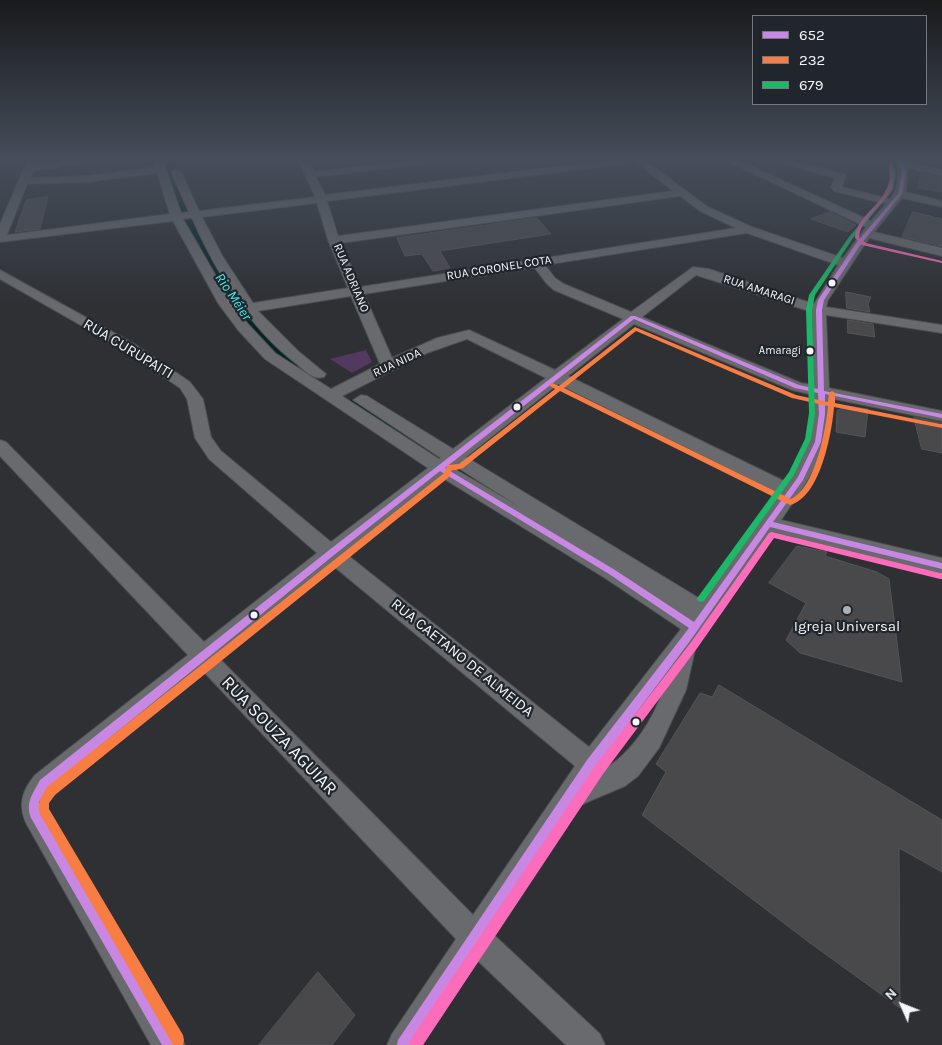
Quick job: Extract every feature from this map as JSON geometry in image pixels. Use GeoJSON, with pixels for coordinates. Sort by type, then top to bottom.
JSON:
{"type":"FeatureCollection","features":[{"type":"Feature","properties":{"kind":"street"},"geometry":{"type":"LineString","coordinates":[[12,210],[0,238],[236,210]]}},
{"type":"Feature","properties":{"kind":"street"},"geometry":{"type":"LineString","coordinates":[[184,210],[225,303],[243,327],[270,356],[337,392],[694,625]]}},
{"type":"Feature","properties":{"kind":"street"},"geometry":{"type":"LineString","coordinates":[[185,210],[187,216],[262,326],[286,350],[337,392]]}},
{"type":"Feature","properties":{"kind":"street","name":"RUA ADRIANO"},"geometry":{"type":"LineString","coordinates":[[324,210],[334,240],[388,366]]}},
{"type":"Feature","properties":{"kind":"street"},"geometry":{"type":"LineString","coordinates":[[334,240],[558,210]]}},
{"type":"Feature","properties":{"kind":"street"},"geometry":{"type":"LineString","coordinates":[[706,210],[748,229],[845,263]]}},
{"type":"Feature","properties":{"kind":"street"},"geometry":{"type":"LineString","coordinates":[[830,210],[870,230],[942,252]]}},
{"type":"Feature","properties":{"kind":"street"},"geometry":{"type":"LineString","coordinates":[[403,1045],[592,764],[768,524],[811,461],[818,442],[822,414],[819,310],[825,292],[870,230],[888,210]]}},
{"type":"Feature","properties":{"kind":"street","name":"RUA CORONEL COTA"},"geometry":{"type":"LineString","coordinates":[[250,308],[748,229]]}},
{"type":"Feature","properties":{"kind":"street"},"geometry":{"type":"LineString","coordinates":[[537,262],[554,284],[792,385],[942,416]]}},
{"type":"Feature","properties":{"kind":"street","name":"RUA AMARAGI"},"geometry":{"type":"LineString","coordinates":[[633,317],[691,272],[698,270],[819,310]]}},
{"type":"Feature","properties":{"kind":"street","name":"RUA CURUPAITI"},"geometry":{"type":"LineString","coordinates":[[0,274],[131,348],[185,385],[195,399],[204,438],[215,455],[331,553]]}},
{"type":"Feature","properties":{"kind":"street"},"geometry":{"type":"LineString","coordinates":[[819,310],[942,329]]}},
{"type":"Feature","properties":{"kind":"street"},"geometry":{"type":"LineString","coordinates":[[169,1045],[34,814],[33,800],[44,784],[203,658],[331,553],[633,317]]}},
{"type":"Feature","properties":{"kind":"street","name":"RUA NIDA"},"geometry":{"type":"LineString","coordinates":[[337,392],[388,366],[463,334],[473,336],[556,376]]}},
{"type":"Feature","properties":{"kind":"street"},"geometry":{"type":"LineString","coordinates":[[556,376],[791,492]]}},
{"type":"Feature","properties":{"kind":"street","name":"RUA SOUZA AGUIAR"},"geometry":{"type":"LineString","coordinates":[[0,446],[476,939],[589,1045]]}},
{"type":"Feature","properties":{"kind":"street"},"geometry":{"type":"LineString","coordinates":[[768,524],[942,566]]}},
{"type":"Feature","properties":{"kind":"street","name":"RUA CAETANO DE ALMEIDA"},"geometry":{"type":"LineString","coordinates":[[331,553],[592,764]]}},
{"type":"Feature","properties":{"kind":"street"},"geometry":{"type":"LineString","coordinates":[[570,796],[601,786],[628,767],[651,737],[679,676],[694,625]]}},
{"type":"Feature","properties":{"kind":"shaded area"},"geometry":{"type":"Polygon","coordinates":[[[366,350],[372,362],[352,373],[330,359],[366,350]]]}},
{"type":"Feature","properties":{"kind":"building"},"geometry":{"type":"Polygon","coordinates":[[[23,210],[45,210],[40,229],[15,232],[23,210]]]}},
{"type":"Feature","properties":{"kind":"building"},"geometry":{"type":"Polygon","coordinates":[[[830,212],[856,225],[848,232],[811,219],[830,212]]]}},
{"type":"Feature","properties":{"kind":"building"},"geometry":{"type":"Polygon","coordinates":[[[913,212],[942,219],[942,246],[902,237],[913,212]]]}},
{"type":"Feature","properties":{"kind":"building"},"geometry":{"type":"Polygon","coordinates":[[[537,218],[551,234],[440,251],[450,268],[433,271],[422,254],[405,256],[397,238],[537,218]]]}},
{"type":"Feature","properties":{"kind":"building"},"geometry":{"type":"Polygon","coordinates":[[[846,292],[871,297],[868,304],[870,312],[847,308],[846,292]]]}},
{"type":"Feature","properties":{"kind":"building"},"geometry":{"type":"Polygon","coordinates":[[[848,320],[873,324],[875,337],[848,333],[848,320]]]}},
{"type":"Feature","properties":{"kind":"building"},"geometry":{"type":"Polygon","coordinates":[[[847,406],[868,409],[865,437],[836,432],[837,411],[847,406]]]}},
{"type":"Feature","properties":{"kind":"building"},"geometry":{"type":"Polygon","coordinates":[[[914,417],[942,423],[942,453],[922,449],[914,417]]]}},
{"type":"Feature","properties":{"kind":"building","name":"Igreja Universal"},"geometry":{"type":"Polygon","coordinates":[[[797,546],[827,552],[825,556],[877,572],[889,579],[902,682],[800,653],[786,640],[806,603],[769,583],[797,546]]]}},
{"type":"Feature","properties":{"kind":"building"},"geometry":{"type":"Polygon","coordinates":[[[719,685],[942,820],[942,872],[899,848],[900,1008],[810,943],[642,815],[666,772],[656,764],[700,693],[712,697],[719,685]]]}},
{"type":"Feature","properties":{"kind":"building"},"geometry":{"type":"Polygon","coordinates":[[[318,972],[355,1015],[332,1045],[259,1045],[318,972]]]}},
{"type":"Feature","properties":{"kind":"waterway","name":"Rio Méier"},"geometry":{"type":"LineString","coordinates":[[189,220],[208,260],[244,317],[258,334],[291,363]]}},
{"type":"Feature","properties":{"kind":"waterway","name":"Rio Méier"},"geometry":{"type":"LineString","coordinates":[[357,405],[438,457]]}},
{"type":"Feature","properties":{"kind":"waterway","name":"Rio Méier"},"geometry":{"type":"LineString","coordinates":[[457,468],[533,516]]}},
{"type":"Feature","properties":{"kind":"transit line","name":"679"},"geometry":{"type":"LineString","coordinates":[[701,599],[792,473],[808,439],[812,413],[809,310],[812,295],[851,237],[874,210]]}},
{"type":"Feature","properties":{"kind":"transit line"},"geometry":{"type":"LineString","coordinates":[[874,210],[857,231],[857,238],[864,244],[940,262]]}},
{"type":"Feature","properties":{"kind":"transit line","name":"652"},"geometry":{"type":"LineString","coordinates":[[403,1045],[591,764],[687,638],[801,478],[818,442],[822,414],[819,310],[821,300],[859,243],[887,210]]}},
{"type":"Feature","properties":{"kind":"transit line","name":"652"},"geometry":{"type":"LineString","coordinates":[[169,1045],[35,814],[34,801],[44,784],[331,553],[633,317],[797,387],[942,416]]}},
{"type":"Feature","properties":{"kind":"transit line","name":"232"},"geometry":{"type":"LineString","coordinates":[[178,1040],[44,810],[44,802],[51,791],[446,476],[450,467],[456,468],[461,466],[635,329],[794,397],[940,426]]}},
{"type":"Feature","properties":{"kind":"transit line","name":"232"},"geometry":{"type":"LineString","coordinates":[[552,385],[790,502],[802,495],[823,453],[830,418],[832,393]]}},
{"type":"Feature","properties":{"kind":"transit line","name":"652"},"geometry":{"type":"LineString","coordinates":[[440,468],[612,572],[693,626]]}},
{"type":"Feature","properties":{"kind":"transit line","name":"652"},"geometry":{"type":"LineString","coordinates":[[768,524],[942,566]]}},
{"type":"Feature","properties":{"kind":"transit line"},"geometry":{"type":"LineString","coordinates":[[415,1045],[599,770],[695,644],[772,535],[940,576]]}},
{"type":"Feature","properties":{"kind":"place","name":"Amaragi"},"geometry":{"type":"Point","coordinates":[810,351]}},
{"type":"Feature","properties":{"kind":"place","name":"Igreja Universal"},"geometry":{"type":"Point","coordinates":[847,610]}}]}
